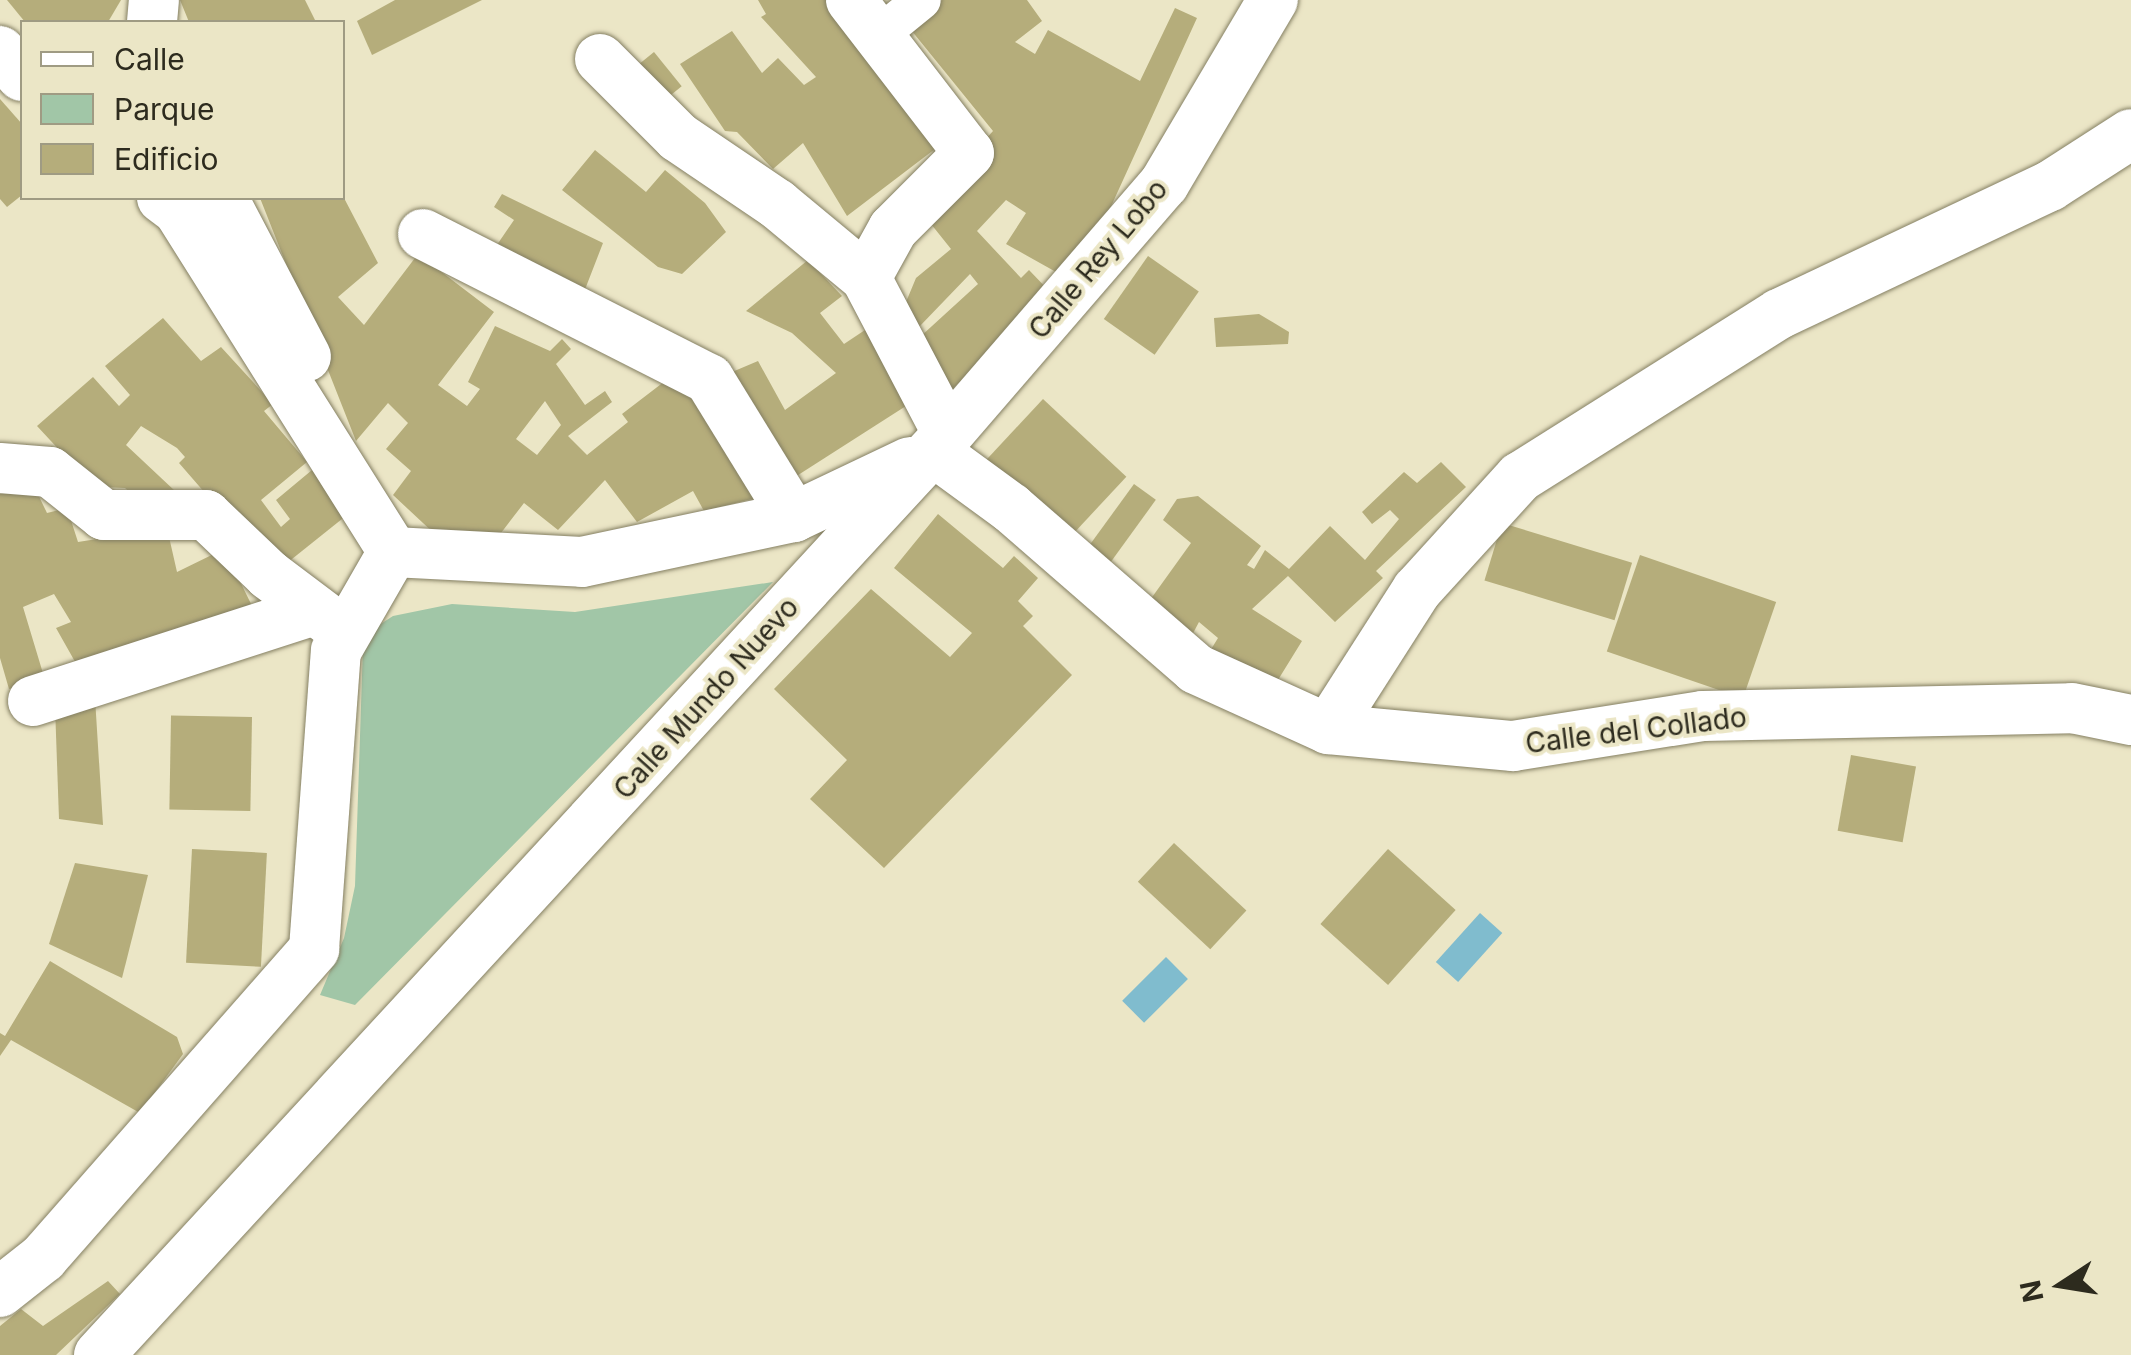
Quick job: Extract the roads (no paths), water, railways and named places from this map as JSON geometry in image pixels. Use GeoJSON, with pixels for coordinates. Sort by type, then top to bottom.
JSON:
{"type":"FeatureCollection","features":[{"type":"Feature","properties":{"kind":"street"},"geometry":{"type":"LineString","coordinates":[[866,278],[893,229],[970,153],[865,17],[922,0]]}},
{"type":"Feature","properties":{"kind":"street","name":"Calle Rey Lobo"},"geometry":{"type":"LineString","coordinates":[[940,442],[1164,184],[1272,0]]}},
{"type":"Feature","properties":{"kind":"street"},"geometry":{"type":"LineString","coordinates":[[0,51],[20,74]]}},
{"type":"Feature","properties":{"kind":"street"},"geometry":{"type":"LineString","coordinates":[[393,552],[582,562],[794,517],[940,442],[866,278],[777,204],[678,138],[600,59]]}},
{"type":"Feature","properties":{"kind":"street"},"geometry":{"type":"LineString","coordinates":[[1328,729],[1417,590],[1520,477],[1779,314],[2050,186],[2131,134]]}},
{"type":"Feature","properties":{"kind":"street"},"geometry":{"type":"LineString","coordinates":[[165,200],[178,210],[393,552]]}},
{"type":"Feature","properties":{"kind":"street"},"geometry":{"type":"LineString","coordinates":[[224,200],[348,440],[330,451]]}},
{"type":"Feature","properties":{"kind":"street"},"geometry":{"type":"LineString","coordinates":[[423,234],[709,379],[794,517]]}},
{"type":"Feature","properties":{"kind":"street","name":"Calle del Collado"},"geometry":{"type":"LineString","coordinates":[[940,442],[1196,669],[1328,729],[1513,746],[1703,716],[2072,708],[2131,720]]}},
{"type":"Feature","properties":{"kind":"street","name":"Calle Mundo Nuevo"},"geometry":{"type":"LineString","coordinates":[[98,1355],[940,442]]}},
{"type":"Feature","properties":{"kind":"street"},"geometry":{"type":"LineString","coordinates":[[0,468],[50,472],[104,515],[206,515],[331,621],[336,651],[314,949],[44,1258],[0,1292]]}},
{"type":"Feature","properties":{"kind":"street"},"geometry":{"type":"LineString","coordinates":[[33,701],[331,621],[393,552]]}},
{"type":"Feature","properties":{"kind":"water"},"geometry":{"type":"Polygon","coordinates":[[[1480,913],[1502,933],[1458,982],[1436,962],[1480,913]]]}},
{"type":"Feature","properties":{"kind":"water"},"geometry":{"type":"Polygon","coordinates":[[[1166,957],[1188,979],[1144,1023],[1122,1001],[1166,957]]]}}]}
